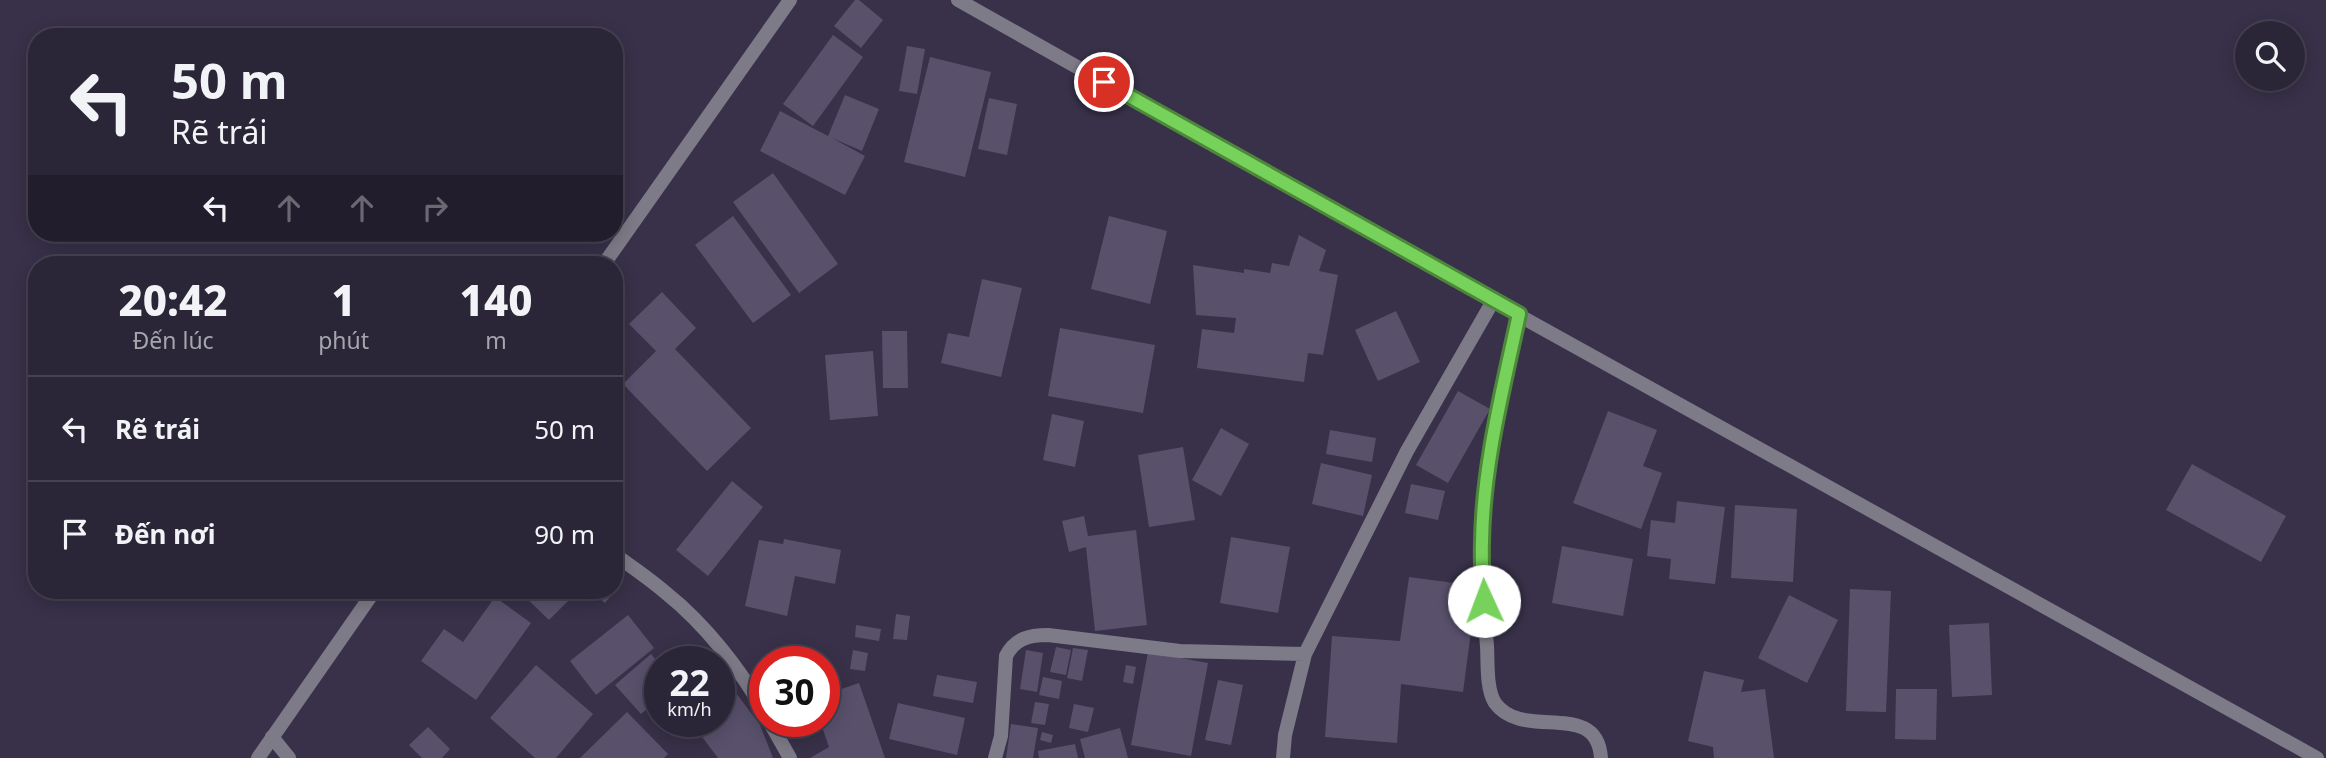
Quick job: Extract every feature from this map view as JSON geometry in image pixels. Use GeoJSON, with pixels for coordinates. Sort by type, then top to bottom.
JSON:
{"type":"FeatureCollection","features":[{"type":"Feature","properties":{"kind":"street"},"geometry":{"type":"LineString","coordinates":[[623,237],[790,0]]}},
{"type":"Feature","properties":{"kind":"street"},"geometry":{"type":"LineString","coordinates":[[958,0],[1493,301],[2317,758]]}},
{"type":"Feature","properties":{"kind":"street"},"geometry":{"type":"LineString","coordinates":[[1283,758],[1290,710],[1305,654],[1407,451],[1493,301]]}},
{"type":"Feature","properties":{"kind":"street"},"geometry":{"type":"LineString","coordinates":[[1519,314],[1495,428],[1484,513],[1483,589],[1492,696],[1506,714],[1521,720],[1584,727],[1595,735],[1601,747],[1601,758]]}},
{"type":"Feature","properties":{"kind":"street"},"geometry":{"type":"LineString","coordinates":[[623,561],[668,594],[715,641],[749,688]]}},
{"type":"Feature","properties":{"kind":"street"},"geometry":{"type":"LineString","coordinates":[[258,758],[369,599]]}},
{"type":"Feature","properties":{"kind":"street"},"geometry":{"type":"LineString","coordinates":[[995,758],[1001,736],[1006,656],[1024,637],[1048,635],[1180,651],[1305,654]]}},
{"type":"Feature","properties":{"kind":"street"},"geometry":{"type":"LineString","coordinates":[[272,737],[289,758]]}},
{"type":"Feature","properties":{"kind":"street"},"geometry":{"type":"LineString","coordinates":[[778,737],[790,758]]}},
{"type":"Feature","properties":{"kind":"building"},"geometry":{"type":"Polygon","coordinates":[[[855,0],[859,0],[883,20],[861,48],[834,26],[855,0]]]}},
{"type":"Feature","properties":{"kind":"building"},"geometry":{"type":"Polygon","coordinates":[[[833,35],[863,57],[813,126],[783,104],[833,35]]]}},
{"type":"Feature","properties":{"kind":"building"},"geometry":{"type":"Polygon","coordinates":[[[907,46],[925,49],[917,94],[899,91],[907,46]]]}},
{"type":"Feature","properties":{"kind":"building"},"geometry":{"type":"Polygon","coordinates":[[[930,57],[991,72],[965,177],[904,162],[930,57]]]}},
{"type":"Feature","properties":{"kind":"building"},"geometry":{"type":"Polygon","coordinates":[[[845,95],[879,109],[862,151],[832,138],[865,156],[845,195],[760,151],[780,111],[828,136],[845,95]]]}},
{"type":"Feature","properties":{"kind":"building"},"geometry":{"type":"Polygon","coordinates":[[[989,98],[1017,104],[1007,155],[978,149],[989,98]]]}},
{"type":"Feature","properties":{"kind":"building"},"geometry":{"type":"Polygon","coordinates":[[[773,173],[838,264],[799,293],[733,202],[773,173]]]}},
{"type":"Feature","properties":{"kind":"building"},"geometry":{"type":"Polygon","coordinates":[[[733,216],[791,295],[753,323],[695,245],[733,216]]]}},
{"type":"Feature","properties":{"kind":"building"},"geometry":{"type":"Polygon","coordinates":[[[1109,216],[1167,231],[1150,304],[1091,289],[1109,216]]]}},
{"type":"Feature","properties":{"kind":"building"},"geometry":{"type":"Polygon","coordinates":[[[1299,235],[1326,250],[1319,271],[1338,275],[1323,355],[1308,353],[1304,382],[1197,368],[1202,329],[1234,333],[1236,318],[1196,315],[1193,265],[1244,273],[1244,269],[1270,273],[1272,263],[1289,266],[1299,235]]]}},
{"type":"Feature","properties":{"kind":"building"},"geometry":{"type":"Polygon","coordinates":[[[982,279],[1022,288],[1001,377],[941,363],[948,333],[969,337],[982,279]]]}},
{"type":"Feature","properties":{"kind":"building"},"geometry":{"type":"Polygon","coordinates":[[[662,292],[696,328],[675,349],[751,428],[707,471],[623,384],[656,351],[629,324],[662,292]]]}},
{"type":"Feature","properties":{"kind":"building"},"geometry":{"type":"Polygon","coordinates":[[[1396,311],[1420,362],[1378,381],[1355,330],[1396,311]]]}},
{"type":"Feature","properties":{"kind":"building"},"geometry":{"type":"Polygon","coordinates":[[[1060,328],[1155,345],[1143,413],[1048,396],[1060,328]]]}},
{"type":"Feature","properties":{"kind":"building"},"geometry":{"type":"Polygon","coordinates":[[[882,331],[907,331],[908,388],[883,388],[882,331]]]}},
{"type":"Feature","properties":{"kind":"building"},"geometry":{"type":"Polygon","coordinates":[[[873,351],[878,416],[830,420],[825,355],[873,351]]]}},
{"type":"Feature","properties":{"kind":"building"},"geometry":{"type":"Polygon","coordinates":[[[1458,391],[1490,409],[1448,483],[1416,465],[1458,391]]]}},
{"type":"Feature","properties":{"kind":"building"},"geometry":{"type":"Polygon","coordinates":[[[1608,411],[1657,430],[1643,466],[1662,473],[1641,529],[1573,503],[1608,411]]]}},
{"type":"Feature","properties":{"kind":"building"},"geometry":{"type":"Polygon","coordinates":[[[1052,414],[1084,421],[1075,467],[1043,460],[1052,414]]]}},
{"type":"Feature","properties":{"kind":"building"},"geometry":{"type":"Polygon","coordinates":[[[1221,428],[1249,444],[1221,496],[1192,480],[1221,428]]]}},
{"type":"Feature","properties":{"kind":"building"},"geometry":{"type":"Polygon","coordinates":[[[1330,430],[1376,438],[1372,462],[1326,454],[1330,430]]]}},
{"type":"Feature","properties":{"kind":"building"},"geometry":{"type":"Polygon","coordinates":[[[1183,447],[1195,520],[1149,527],[1138,455],[1183,447]]]}},
{"type":"Feature","properties":{"kind":"building"},"geometry":{"type":"Polygon","coordinates":[[[1321,463],[1372,475],[1363,516],[1312,504],[1321,463]]]}},
{"type":"Feature","properties":{"kind":"building"},"geometry":{"type":"Polygon","coordinates":[[[2192,464],[2286,516],[2261,562],[2166,510],[2192,464]]]}},
{"type":"Feature","properties":{"kind":"building"},"geometry":{"type":"Polygon","coordinates":[[[732,481],[763,507],[708,576],[676,550],[732,481]]]}},
{"type":"Feature","properties":{"kind":"building"},"geometry":{"type":"Polygon","coordinates":[[[1411,484],[1445,491],[1438,520],[1405,513],[1411,484]]]}},
{"type":"Feature","properties":{"kind":"building"},"geometry":{"type":"Polygon","coordinates":[[[1677,501],[1725,507],[1715,584],[1669,579],[1671,559],[1647,556],[1651,520],[1675,523],[1677,501]]]}},
{"type":"Feature","properties":{"kind":"building"},"geometry":{"type":"Polygon","coordinates":[[[1735,505],[1797,509],[1793,582],[1731,578],[1735,505]]]}},
{"type":"Feature","properties":{"kind":"building"},"geometry":{"type":"Polygon","coordinates":[[[1084,516],[1088,536],[1136,530],[1147,625],[1095,631],[1086,547],[1069,552],[1062,521],[1084,516]]]}},
{"type":"Feature","properties":{"kind":"building"},"geometry":{"type":"Polygon","coordinates":[[[1231,537],[1290,547],[1278,613],[1220,603],[1231,537]]]}},
{"type":"Feature","properties":{"kind":"building"},"geometry":{"type":"Polygon","coordinates":[[[784,539],[841,550],[835,584],[795,576],[787,616],[745,606],[759,540],[783,544],[784,539]]]}},
{"type":"Feature","properties":{"kind":"building"},"geometry":{"type":"Polygon","coordinates":[[[1562,546],[1633,559],[1623,616],[1552,603],[1562,546]]]}},
{"type":"Feature","properties":{"kind":"building"},"geometry":{"type":"Polygon","coordinates":[[[1409,577],[1477,586],[1463,692],[1401,684],[1397,743],[1325,737],[1332,636],[1400,641],[1409,577]]]}},
{"type":"Feature","properties":{"kind":"building"},"geometry":{"type":"Polygon","coordinates":[[[1850,589],[1891,591],[1886,712],[1846,711],[1850,589]]]}},
{"type":"Feature","properties":{"kind":"building"},"geometry":{"type":"Polygon","coordinates":[[[1789,595],[1838,620],[1807,683],[1758,658],[1789,595]]]}},
{"type":"Feature","properties":{"kind":"building"},"geometry":{"type":"Polygon","coordinates":[[[494,599],[498,599],[531,623],[476,700],[421,661],[444,629],[463,642],[494,599]]]}},
{"type":"Feature","properties":{"kind":"building"},"geometry":{"type":"Polygon","coordinates":[[[527,599],[570,599],[549,620],[527,599]]]}},
{"type":"Feature","properties":{"kind":"building"},"geometry":{"type":"Polygon","coordinates":[[[896,614],[910,616],[907,640],[893,639],[896,614]]]}},
{"type":"Feature","properties":{"kind":"building"},"geometry":{"type":"Polygon","coordinates":[[[628,615],[652,646],[644,646],[644,656],[596,695],[570,661],[628,615]]]}},
{"type":"Feature","properties":{"kind":"building"},"geometry":{"type":"Polygon","coordinates":[[[1989,623],[1992,695],[1952,697],[1949,625],[1989,623]]]}},
{"type":"Feature","properties":{"kind":"building"},"geometry":{"type":"Polygon","coordinates":[[[856,625],[881,629],[879,641],[855,637],[856,625]]]}},
{"type":"Feature","properties":{"kind":"building"},"geometry":{"type":"Polygon","coordinates":[[[1056,647],[1071,650],[1066,675],[1050,672],[1056,647]]]}},
{"type":"Feature","properties":{"kind":"building"},"geometry":{"type":"Polygon","coordinates":[[[1073,648],[1088,650],[1082,681],[1067,678],[1073,648]]]}},
{"type":"Feature","properties":{"kind":"building"},"geometry":{"type":"Polygon","coordinates":[[[853,650],[868,653],[865,671],[850,669],[853,650]]]}},
{"type":"Feature","properties":{"kind":"building"},"geometry":{"type":"Polygon","coordinates":[[[1026,650],[1043,653],[1037,692],[1020,689],[1026,650]]]}},
{"type":"Feature","properties":{"kind":"building"},"geometry":{"type":"Polygon","coordinates":[[[1148,652],[1208,663],[1191,756],[1131,745],[1148,652]]]}},
{"type":"Feature","properties":{"kind":"building"},"geometry":{"type":"Polygon","coordinates":[[[644,660],[644,711],[641,714],[615,685],[644,660]]]}},
{"type":"Feature","properties":{"kind":"building"},"geometry":{"type":"Polygon","coordinates":[[[536,665],[593,714],[556,758],[535,758],[490,718],[536,665]]]}},
{"type":"Feature","properties":{"kind":"building"},"geometry":{"type":"Polygon","coordinates":[[[1126,665],[1136,667],[1133,684],[1123,682],[1126,665]]]}},
{"type":"Feature","properties":{"kind":"building"},"geometry":{"type":"Polygon","coordinates":[[[1704,671],[1744,680],[1741,692],[1765,689],[1774,758],[1714,758],[1713,747],[1688,741],[1704,671]]]}},
{"type":"Feature","properties":{"kind":"building"},"geometry":{"type":"Polygon","coordinates":[[[937,675],[977,682],[973,703],[933,696],[937,675]]]}},
{"type":"Feature","properties":{"kind":"building"},"geometry":{"type":"Polygon","coordinates":[[[1043,677],[1062,681],[1059,699],[1039,695],[1043,677]]]}},
{"type":"Feature","properties":{"kind":"building"},"geometry":{"type":"Polygon","coordinates":[[[1218,680],[1243,685],[1231,745],[1205,740],[1218,680]]]}},
{"type":"Feature","properties":{"kind":"building"},"geometry":{"type":"Polygon","coordinates":[[[859,683],[885,758],[810,758],[829,747],[826,737],[840,737],[840,690],[859,683]]]}},
{"type":"Feature","properties":{"kind":"building"},"geometry":{"type":"Polygon","coordinates":[[[1896,689],[1937,689],[1936,740],[1895,739],[1896,689]]]}},
{"type":"Feature","properties":{"kind":"building"},"geometry":{"type":"Polygon","coordinates":[[[735,691],[749,710],[749,737],[765,737],[773,758],[718,758],[702,737],[735,737],[735,691]]]}},
{"type":"Feature","properties":{"kind":"building"},"geometry":{"type":"Polygon","coordinates":[[[1035,702],[1049,704],[1045,725],[1031,723],[1035,702]]]}},
{"type":"Feature","properties":{"kind":"building"},"geometry":{"type":"Polygon","coordinates":[[[898,703],[965,718],[957,755],[889,739],[898,703]]]}},
{"type":"Feature","properties":{"kind":"building"},"geometry":{"type":"Polygon","coordinates":[[[1074,704],[1094,708],[1088,732],[1069,728],[1074,704]]]}},
{"type":"Feature","properties":{"kind":"building"},"geometry":{"type":"Polygon","coordinates":[[[627,712],[644,729],[644,737],[651,737],[668,754],[664,758],[580,758],[627,712]]]}},
{"type":"Feature","properties":{"kind":"building"},"geometry":{"type":"Polygon","coordinates":[[[1011,724],[1038,728],[1033,758],[1006,758],[1011,724]]]}},
{"type":"Feature","properties":{"kind":"building"},"geometry":{"type":"Polygon","coordinates":[[[428,727],[450,749],[442,758],[422,758],[409,745],[428,727]]]}},
{"type":"Feature","properties":{"kind":"building"},"geometry":{"type":"Polygon","coordinates":[[[1120,728],[1128,758],[1085,758],[1080,739],[1120,728]]]}},
{"type":"Feature","properties":{"kind":"building"},"geometry":{"type":"Polygon","coordinates":[[[1042,732],[1053,735],[1051,743],[1040,740],[1042,732]]]}},
{"type":"Feature","properties":{"kind":"building"},"geometry":{"type":"Polygon","coordinates":[[[1075,744],[1078,758],[1039,758],[1038,751],[1075,744]]]}},
{"type":"Feature","properties":{"kind":"route"},"geometry":{"type":"LineString","coordinates":[[1104,82],[1519,314],[1488,472],[1482,543],[1484,601]]}}]}
